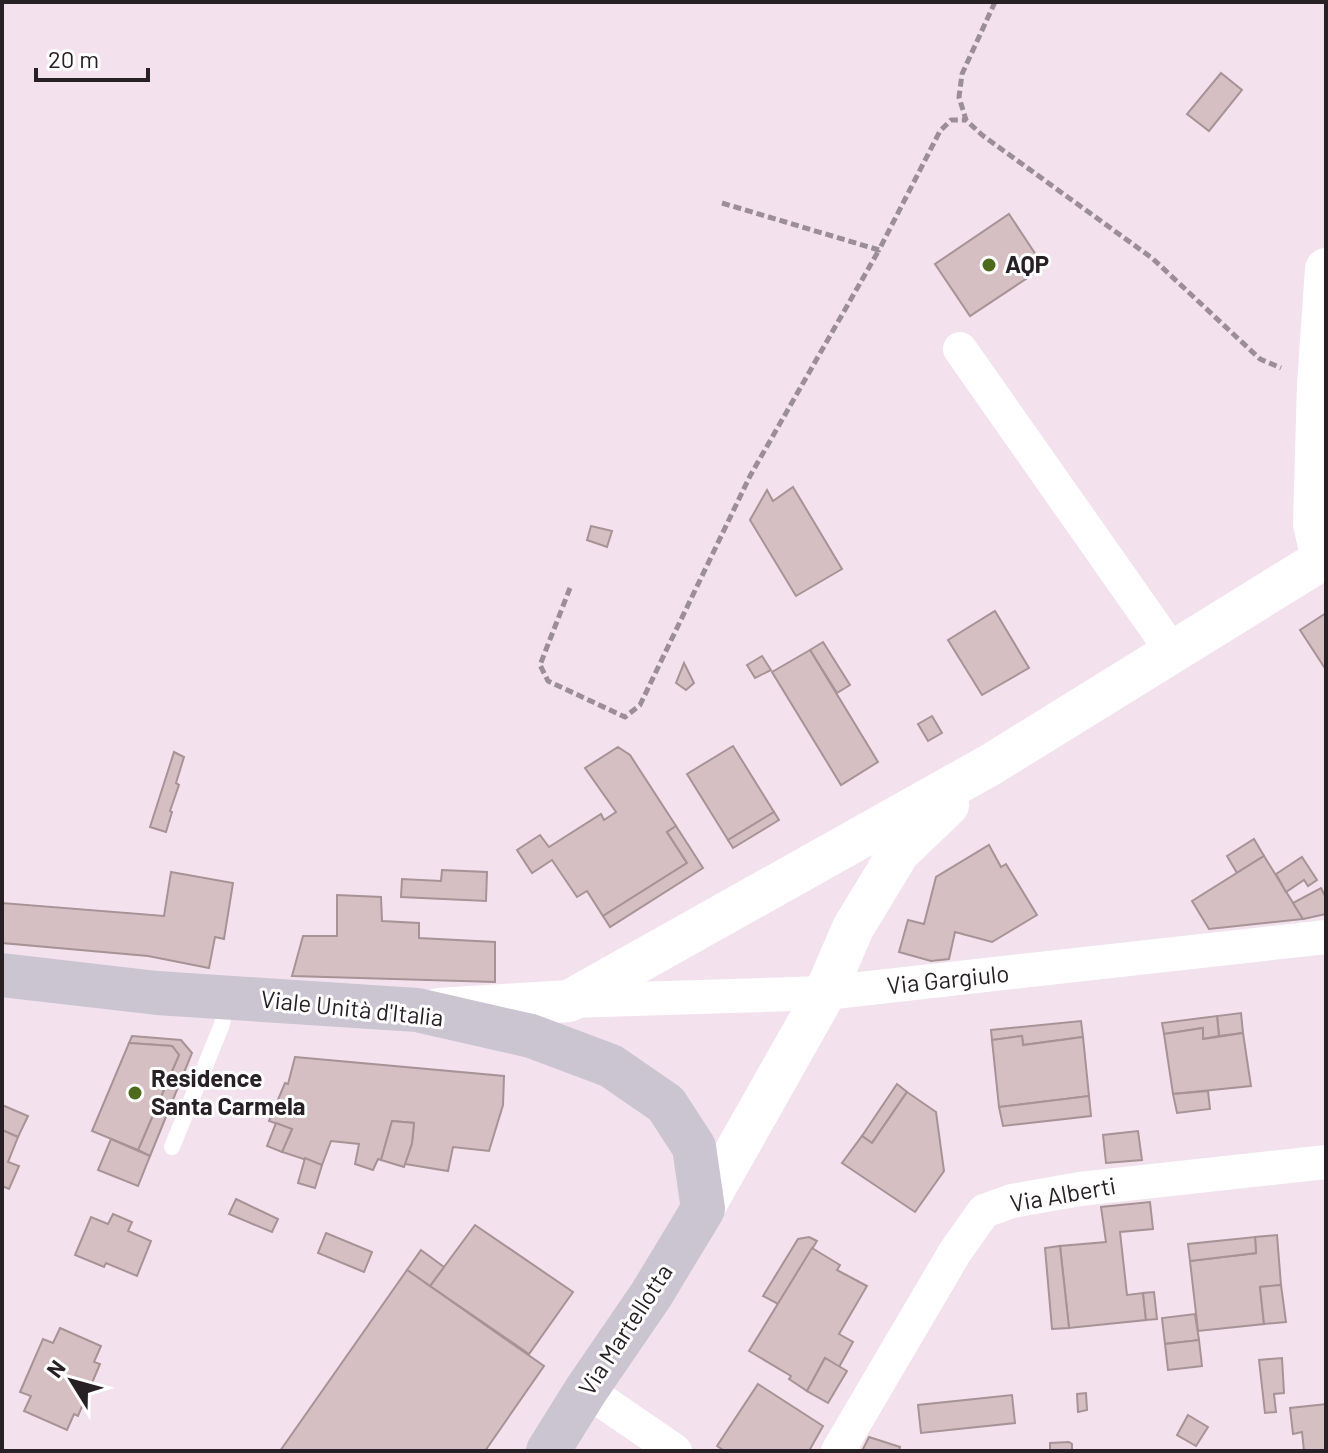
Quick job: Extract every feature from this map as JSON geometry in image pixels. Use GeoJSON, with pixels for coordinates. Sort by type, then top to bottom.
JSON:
{"type":"FeatureCollection","features":[{"type":"Feature","properties":{"kind":"main road","name":"Viale Unità d'Italia"},"geometry":{"type":"LineString","coordinates":[[2,975],[157,993],[417,1010],[531,1036],[611,1066],[666,1104],[694,1147],[703,1209]]}},
{"type":"Feature","properties":{"kind":"main road","name":"Via Martellotta"},"geometry":{"type":"LineString","coordinates":[[548,1451],[651,1295],[703,1209]]}},
{"type":"Feature","properties":{"kind":"street"},"geometry":{"type":"LineString","coordinates":[[417,1010],[569,1001],[990,765],[1324,558],[1314,524],[1318,385],[1326,269]]}},
{"type":"Feature","properties":{"kind":"street"},"geometry":{"type":"LineString","coordinates":[[960,349],[1172,651]]}},
{"type":"Feature","properties":{"kind":"street"},"geometry":{"type":"LineString","coordinates":[[703,1209],[825,993],[853,928],[899,852],[990,765]]}},
{"type":"Feature","properties":{"kind":"street","name":"Via Gargiulo"},"geometry":{"type":"LineString","coordinates":[[569,1001],[825,993],[1326,937]]}},
{"type":"Feature","properties":{"kind":"street","name":"Via Alberti"},"geometry":{"type":"LineString","coordinates":[[838,1451],[955,1252],[984,1211],[1012,1201],[1080,1189],[1326,1162]]}},
{"type":"Feature","properties":{"kind":"street"},"geometry":{"type":"LineString","coordinates":[[586,1390],[675,1451]]}},
{"type":"Feature","properties":{"kind":"lane","name":"Viale Unità d'Italia"},"geometry":{"type":"LineString","coordinates":[[172,1147],[221,1027],[229,998]]}},
{"type":"Feature","properties":{"kind":"path"},"geometry":{"type":"LineString","coordinates":[[995,2],[962,74],[959,97],[966,120],[982,135],[1152,258],[1260,359],[1318,385]]}},
{"type":"Feature","properties":{"kind":"path"},"geometry":{"type":"LineString","coordinates":[[570,588],[540,665],[548,681],[625,717],[640,705],[750,476],[879,250],[940,131],[951,120],[966,120]]}},
{"type":"Feature","properties":{"kind":"path"},"geometry":{"type":"LineString","coordinates":[[722,203],[879,250]]}},
{"type":"Feature","properties":{"kind":"building"},"geometry":{"type":"Polygon","coordinates":[[[1221,73],[1242,90],[1209,131],[1187,114],[1221,73]]]}},
{"type":"Feature","properties":{"kind":"building","name":"AQP"},"geometry":{"type":"Polygon","coordinates":[[[1009,214],[1044,267],[970,316],[935,264],[1009,214]]]}},
{"type":"Feature","properties":{"kind":"building"},"geometry":{"type":"Polygon","coordinates":[[[793,487],[842,569],[796,596],[750,520],[767,490],[773,501],[793,487]]]}},
{"type":"Feature","properties":{"kind":"building"},"geometry":{"type":"Polygon","coordinates":[[[591,526],[612,531],[607,547],[587,540],[591,526]]]}},
{"type":"Feature","properties":{"kind":"building"},"geometry":{"type":"Polygon","coordinates":[[[995,611],[1029,668],[982,695],[948,640],[995,611]]]}},
{"type":"Feature","properties":{"kind":"building"},"geometry":{"type":"Polygon","coordinates":[[[1326,613],[1326,670],[1300,630],[1326,613]]]}},
{"type":"Feature","properties":{"kind":"building"},"geometry":{"type":"Polygon","coordinates":[[[823,642],[850,685],[837,693],[810,650],[823,642]]]}},
{"type":"Feature","properties":{"kind":"building"},"geometry":{"type":"Polygon","coordinates":[[[810,650],[878,762],[841,785],[772,672],[810,650]]]}},
{"type":"Feature","properties":{"kind":"building"},"geometry":{"type":"Polygon","coordinates":[[[762,656],[771,670],[755,678],[747,665],[762,656]]]}},
{"type":"Feature","properties":{"kind":"building"},"geometry":{"type":"Polygon","coordinates":[[[684,663],[694,683],[686,690],[676,683],[684,663]]]}},
{"type":"Feature","properties":{"kind":"building"},"geometry":{"type":"Polygon","coordinates":[[[932,716],[942,733],[928,741],[918,724],[932,716]]]}},
{"type":"Feature","properties":{"kind":"building"},"geometry":{"type":"Polygon","coordinates":[[[733,746],[774,812],[728,840],[687,774],[733,746]]]}},
{"type":"Feature","properties":{"kind":"building"},"geometry":{"type":"Polygon","coordinates":[[[618,747],[630,755],[676,826],[667,832],[687,863],[603,916],[587,891],[577,897],[552,860],[532,873],[517,850],[540,835],[549,847],[601,814],[604,820],[616,812],[585,768],[618,747]]]}},
{"type":"Feature","properties":{"kind":"building"},"geometry":{"type":"Polygon","coordinates":[[[174,752],[184,757],[166,832],[150,827],[174,752]]]}},
{"type":"Feature","properties":{"kind":"building"},"geometry":{"type":"Polygon","coordinates":[[[774,812],[779,820],[733,848],[728,840],[774,812]]]}},
{"type":"Feature","properties":{"kind":"building"},"geometry":{"type":"Polygon","coordinates":[[[676,826],[703,868],[610,927],[603,916],[687,863],[667,832],[676,826]]]}},
{"type":"Feature","properties":{"kind":"building"},"geometry":{"type":"Polygon","coordinates":[[[1254,839],[1264,856],[1237,873],[1227,856],[1254,839]]]}},
{"type":"Feature","properties":{"kind":"building"},"geometry":{"type":"Polygon","coordinates":[[[989,845],[1001,867],[1006,864],[1037,915],[992,942],[955,932],[949,959],[931,961],[899,952],[908,920],[924,924],[936,877],[989,845]]]}},
{"type":"Feature","properties":{"kind":"building"},"geometry":{"type":"Polygon","coordinates":[[[1264,856],[1303,919],[1209,929],[1192,901],[1264,856]]]}},
{"type":"Feature","properties":{"kind":"building"},"geometry":{"type":"Polygon","coordinates":[[[1302,857],[1317,880],[1308,886],[1304,880],[1286,892],[1276,874],[1302,857]]]}},
{"type":"Feature","properties":{"kind":"building"},"geometry":{"type":"Polygon","coordinates":[[[442,870],[487,872],[486,901],[401,897],[402,879],[441,881],[442,870]]]}},
{"type":"Feature","properties":{"kind":"building"},"geometry":{"type":"Polygon","coordinates":[[[171,872],[233,883],[224,939],[215,937],[209,968],[148,956],[2,943],[2,903],[164,916],[171,872]]]}},
{"type":"Feature","properties":{"kind":"building"},"geometry":{"type":"Polygon","coordinates":[[[1321,888],[1326,898],[1326,914],[1303,919],[1293,903],[1321,888]]]}},
{"type":"Feature","properties":{"kind":"building"},"geometry":{"type":"Polygon","coordinates":[[[337,895],[381,897],[382,921],[419,923],[419,938],[495,942],[495,982],[292,976],[303,936],[337,936],[337,895]]]}},
{"type":"Feature","properties":{"kind":"building"},"geometry":{"type":"Polygon","coordinates":[[[1241,1013],[1243,1033],[1219,1036],[1217,1016],[1241,1013]]]}},
{"type":"Feature","properties":{"kind":"building"},"geometry":{"type":"Polygon","coordinates":[[[1217,1016],[1219,1036],[1203,1039],[1203,1028],[1164,1034],[1162,1023],[1217,1016]]]}},
{"type":"Feature","properties":{"kind":"building"},"geometry":{"type":"Polygon","coordinates":[[[1081,1021],[1083,1037],[1023,1045],[1022,1036],[992,1040],[991,1030],[1081,1021]]]}},
{"type":"Feature","properties":{"kind":"building"},"geometry":{"type":"Polygon","coordinates":[[[1203,1028],[1203,1039],[1243,1033],[1251,1086],[1173,1094],[1164,1034],[1203,1028]]]}},
{"type":"Feature","properties":{"kind":"building"},"geometry":{"type":"Polygon","coordinates":[[[132,1036],[181,1040],[192,1053],[150,1156],[138,1150],[179,1055],[172,1046],[129,1043],[132,1036]]]}},
{"type":"Feature","properties":{"kind":"building"},"geometry":{"type":"Polygon","coordinates":[[[1022,1036],[1023,1045],[1083,1037],[1089,1096],[999,1107],[992,1040],[1022,1036]]]}},
{"type":"Feature","properties":{"kind":"building","name":"Residence Santa Carmela"},"geometry":{"type":"Polygon","coordinates":[[[129,1043],[172,1046],[179,1055],[138,1150],[92,1131],[129,1043]]]}},
{"type":"Feature","properties":{"kind":"building"},"geometry":{"type":"Polygon","coordinates":[[[295,1057],[504,1076],[503,1105],[489,1151],[453,1147],[448,1171],[405,1164],[414,1123],[392,1121],[381,1160],[378,1159],[373,1170],[355,1164],[359,1144],[331,1141],[322,1165],[282,1152],[292,1129],[269,1121],[285,1083],[288,1084],[295,1057]]]}},
{"type":"Feature","properties":{"kind":"building"},"geometry":{"type":"Polygon","coordinates":[[[897,1084],[907,1092],[872,1143],[862,1136],[897,1084]]]}},
{"type":"Feature","properties":{"kind":"building"},"geometry":{"type":"Polygon","coordinates":[[[1208,1091],[1210,1109],[1177,1113],[1173,1094],[1208,1091]]]}},
{"type":"Feature","properties":{"kind":"building"},"geometry":{"type":"Polygon","coordinates":[[[907,1092],[936,1112],[944,1171],[915,1212],[842,1163],[862,1136],[872,1143],[907,1092]]]}},
{"type":"Feature","properties":{"kind":"building"},"geometry":{"type":"Polygon","coordinates":[[[1089,1096],[1091,1116],[1003,1126],[999,1107],[1089,1096]]]}},
{"type":"Feature","properties":{"kind":"building"},"geometry":{"type":"Polygon","coordinates":[[[2,1105],[28,1116],[18,1137],[2,1130],[2,1105]]]}},
{"type":"Feature","properties":{"kind":"building"},"geometry":{"type":"Polygon","coordinates":[[[392,1121],[414,1123],[412,1143],[404,1167],[381,1160],[392,1121]]]}},
{"type":"Feature","properties":{"kind":"building"},"geometry":{"type":"Polygon","coordinates":[[[276,1123],[292,1129],[282,1152],[267,1146],[276,1123]]]}},
{"type":"Feature","properties":{"kind":"building"},"geometry":{"type":"Polygon","coordinates":[[[2,1130],[18,1137],[8,1162],[19,1166],[9,1189],[2,1186],[2,1130]]]}},
{"type":"Feature","properties":{"kind":"building"},"geometry":{"type":"Polygon","coordinates":[[[1138,1131],[1142,1160],[1106,1163],[1103,1135],[1138,1131]]]}},
{"type":"Feature","properties":{"kind":"building"},"geometry":{"type":"Polygon","coordinates":[[[111,1139],[150,1156],[138,1186],[98,1170],[111,1139]]]}},
{"type":"Feature","properties":{"kind":"building"},"geometry":{"type":"Polygon","coordinates":[[[305,1158],[322,1165],[315,1188],[298,1183],[305,1158]]]}},
{"type":"Feature","properties":{"kind":"building"},"geometry":{"type":"Polygon","coordinates":[[[236,1199],[278,1219],[272,1232],[229,1214],[236,1199]]]}},
{"type":"Feature","properties":{"kind":"building"},"geometry":{"type":"Polygon","coordinates":[[[1150,1202],[1153,1229],[1120,1232],[1127,1295],[1143,1293],[1146,1320],[1069,1328],[1060,1246],[1106,1242],[1101,1207],[1150,1202]]]}},
{"type":"Feature","properties":{"kind":"building"},"geometry":{"type":"Polygon","coordinates":[[[113,1214],[132,1222],[128,1231],[151,1241],[137,1276],[75,1255],[91,1217],[108,1224],[113,1214]]]}},
{"type":"Feature","properties":{"kind":"building"},"geometry":{"type":"Polygon","coordinates":[[[475,1225],[573,1292],[529,1354],[430,1286],[475,1225]]]}},
{"type":"Feature","properties":{"kind":"building"},"geometry":{"type":"Polygon","coordinates":[[[326,1233],[372,1252],[364,1272],[318,1253],[326,1233]]]}},
{"type":"Feature","properties":{"kind":"building"},"geometry":{"type":"Polygon","coordinates":[[[1277,1235],[1281,1285],[1260,1287],[1264,1324],[1198,1331],[1190,1261],[1256,1253],[1255,1237],[1277,1235]]]}},
{"type":"Feature","properties":{"kind":"building"},"geometry":{"type":"Polygon","coordinates":[[[809,1237],[817,1241],[778,1304],[763,1296],[798,1239],[809,1237]]]}},
{"type":"Feature","properties":{"kind":"building"},"geometry":{"type":"Polygon","coordinates":[[[1255,1237],[1256,1253],[1190,1261],[1188,1244],[1255,1237]]]}},
{"type":"Feature","properties":{"kind":"building"},"geometry":{"type":"Polygon","coordinates":[[[1060,1246],[1069,1328],[1052,1329],[1045,1248],[1060,1246]]]}},
{"type":"Feature","properties":{"kind":"building"},"geometry":{"type":"Polygon","coordinates":[[[812,1248],[840,1265],[837,1270],[867,1286],[839,1334],[853,1342],[839,1367],[825,1358],[807,1391],[789,1379],[791,1376],[749,1351],[812,1248]]]}},
{"type":"Feature","properties":{"kind":"building"},"geometry":{"type":"Polygon","coordinates":[[[421,1250],[444,1267],[430,1286],[407,1270],[421,1250]]]}},
{"type":"Feature","properties":{"kind":"building"},"geometry":{"type":"Polygon","coordinates":[[[407,1270],[544,1366],[485,1451],[280,1451],[407,1270]]]}},
{"type":"Feature","properties":{"kind":"building"},"geometry":{"type":"Polygon","coordinates":[[[1281,1285],[1286,1322],[1264,1324],[1260,1287],[1281,1285]]]}},
{"type":"Feature","properties":{"kind":"building"},"geometry":{"type":"Polygon","coordinates":[[[1154,1292],[1157,1319],[1146,1320],[1143,1293],[1154,1292]]]}},
{"type":"Feature","properties":{"kind":"building"},"geometry":{"type":"Polygon","coordinates":[[[1195,1314],[1199,1340],[1165,1344],[1162,1318],[1195,1314]]]}},
{"type":"Feature","properties":{"kind":"building"},"geometry":{"type":"Polygon","coordinates":[[[60,1328],[101,1346],[94,1362],[100,1364],[78,1416],[74,1414],[67,1430],[24,1411],[31,1396],[20,1392],[43,1339],[53,1343],[60,1328]]]}},
{"type":"Feature","properties":{"kind":"building"},"geometry":{"type":"Polygon","coordinates":[[[1199,1340],[1202,1366],[1168,1370],[1165,1344],[1199,1340]]]}},
{"type":"Feature","properties":{"kind":"building"},"geometry":{"type":"Polygon","coordinates":[[[825,1358],[847,1371],[828,1403],[807,1391],[825,1358]]]}},
{"type":"Feature","properties":{"kind":"building"},"geometry":{"type":"Polygon","coordinates":[[[1282,1358],[1284,1393],[1274,1394],[1276,1412],[1265,1413],[1259,1360],[1282,1358]]]}},
{"type":"Feature","properties":{"kind":"building"},"geometry":{"type":"Polygon","coordinates":[[[758,1384],[823,1426],[809,1451],[725,1451],[717,1446],[758,1384]]]}},
{"type":"Feature","properties":{"kind":"building"},"geometry":{"type":"Polygon","coordinates":[[[1086,1393],[1087,1410],[1078,1412],[1077,1394],[1086,1393]]]}},
{"type":"Feature","properties":{"kind":"building"},"geometry":{"type":"Polygon","coordinates":[[[1012,1395],[1015,1423],[921,1433],[918,1405],[1012,1395]]]}},
{"type":"Feature","properties":{"kind":"building"},"geometry":{"type":"Polygon","coordinates":[[[1326,1404],[1326,1451],[1304,1451],[1302,1432],[1293,1434],[1290,1408],[1326,1404]]]}},
{"type":"Feature","properties":{"kind":"building"},"geometry":{"type":"Polygon","coordinates":[[[1188,1415],[1208,1427],[1196,1446],[1177,1435],[1188,1415]]]}},
{"type":"Feature","properties":{"kind":"building"},"geometry":{"type":"Polygon","coordinates":[[[869,1437],[900,1447],[899,1451],[862,1451],[869,1437]]]}},
{"type":"Feature","properties":{"kind":"building"},"geometry":{"type":"Polygon","coordinates":[[[1069,1442],[1072,1451],[1050,1451],[1050,1443],[1069,1442]]]}},
{"type":"Feature","properties":{"kind":"place","name":"AQP"},"geometry":{"type":"Point","coordinates":[989,265]}},
{"type":"Feature","properties":{"kind":"place","name":"Residence Santa Carmela"},"geometry":{"type":"Point","coordinates":[135,1093]}}]}
